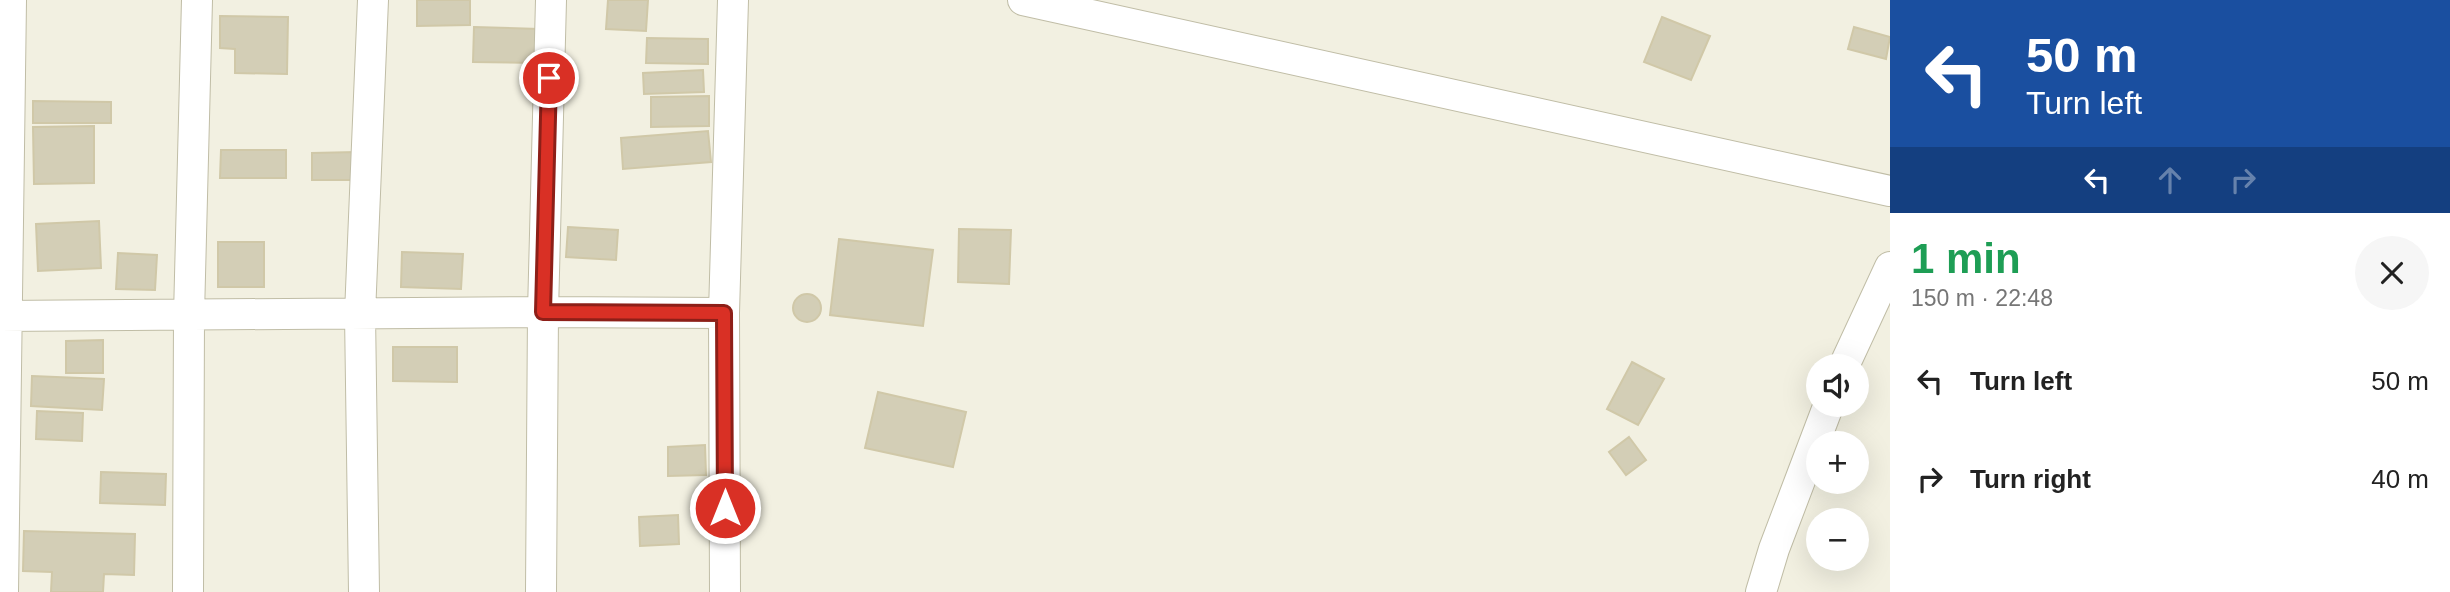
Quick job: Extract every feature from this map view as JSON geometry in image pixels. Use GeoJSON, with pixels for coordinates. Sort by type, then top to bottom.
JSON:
{"type":"FeatureCollection","features":[{"type":"Feature","properties":{"kind":"street"},"geometry":{"type":"LineString","coordinates":[[3,592],[3,316],[11,0]]}},
{"type":"Feature","properties":{"kind":"street"},"geometry":{"type":"LineString","coordinates":[[188,592],[189,315],[197,0]]}},
{"type":"Feature","properties":{"kind":"street"},"geometry":{"type":"LineString","coordinates":[[364,592],[360,314],[373,0]]}},
{"type":"Feature","properties":{"kind":"street"},"geometry":{"type":"LineString","coordinates":[[541,592],[543,312],[551,0]]}},
{"type":"Feature","properties":{"kind":"street"},"geometry":{"type":"LineString","coordinates":[[725,592],[724,313],[733,0]]}},
{"type":"Feature","properties":{"kind":"street"},"geometry":{"type":"LineString","coordinates":[[1024,0],[1890,191]]}},
{"type":"Feature","properties":{"kind":"street"},"geometry":{"type":"LineString","coordinates":[[1850,354],[1890,267]]}},
{"type":"Feature","properties":{"kind":"street"},"geometry":{"type":"LineString","coordinates":[[3,316],[724,313]]}},
{"type":"Feature","properties":{"kind":"street"},"geometry":{"type":"LineString","coordinates":[[1761,592],[1824,417]]}},
{"type":"Feature","properties":{"kind":"building"},"geometry":{"type":"Polygon","coordinates":[[[417,0],[470,0],[470,25],[417,26],[417,0]]]}},
{"type":"Feature","properties":{"kind":"building"},"geometry":{"type":"Polygon","coordinates":[[[608,0],[648,0],[646,31],[606,29],[608,0]]]}},
{"type":"Feature","properties":{"kind":"building"},"geometry":{"type":"Polygon","coordinates":[[[220,16],[288,17],[287,74],[235,73],[235,49],[220,48],[220,16]]]}},
{"type":"Feature","properties":{"kind":"building"},"geometry":{"type":"Polygon","coordinates":[[[1662,17],[1710,36],[1691,80],[1644,62],[1662,17]]]}},
{"type":"Feature","properties":{"kind":"building"},"geometry":{"type":"Polygon","coordinates":[[[474,27],[539,29],[538,63],[473,62],[474,27]]]}},
{"type":"Feature","properties":{"kind":"building"},"geometry":{"type":"Polygon","coordinates":[[[1854,27],[1890,37],[1886,59],[1848,49],[1854,27]]]}},
{"type":"Feature","properties":{"kind":"building"},"geometry":{"type":"Polygon","coordinates":[[[647,38],[708,39],[708,64],[646,63],[647,38]]]}},
{"type":"Feature","properties":{"kind":"building"},"geometry":{"type":"Polygon","coordinates":[[[703,70],[704,92],[644,94],[643,73],[703,70]]]}},
{"type":"Feature","properties":{"kind":"building"},"geometry":{"type":"Polygon","coordinates":[[[709,96],[709,126],[651,127],[651,97],[709,96]]]}},
{"type":"Feature","properties":{"kind":"building"},"geometry":{"type":"Polygon","coordinates":[[[33,101],[111,102],[111,123],[33,123],[33,101]]]}},
{"type":"Feature","properties":{"kind":"building"},"geometry":{"type":"Polygon","coordinates":[[[94,126],[94,183],[34,184],[33,127],[94,126]]]}},
{"type":"Feature","properties":{"kind":"building"},"geometry":{"type":"Polygon","coordinates":[[[708,131],[711,162],[623,169],[621,138],[708,131]]]}},
{"type":"Feature","properties":{"kind":"building"},"geometry":{"type":"Polygon","coordinates":[[[221,150],[286,150],[286,178],[220,178],[221,150]]]}},
{"type":"Feature","properties":{"kind":"building"},"geometry":{"type":"Polygon","coordinates":[[[356,152],[356,180],[312,180],[312,153],[356,152]]]}},
{"type":"Feature","properties":{"kind":"building"},"geometry":{"type":"Polygon","coordinates":[[[99,221],[101,268],[38,271],[36,224],[99,221]]]}},
{"type":"Feature","properties":{"kind":"building"},"geometry":{"type":"Polygon","coordinates":[[[568,227],[618,230],[616,260],[566,257],[568,227]]]}},
{"type":"Feature","properties":{"kind":"building"},"geometry":{"type":"Polygon","coordinates":[[[959,229],[1011,230],[1009,284],[958,282],[959,229]]]}},
{"type":"Feature","properties":{"kind":"building"},"geometry":{"type":"Polygon","coordinates":[[[839,239],[933,250],[923,326],[830,315],[839,239]]]}},
{"type":"Feature","properties":{"kind":"building"},"geometry":{"type":"Polygon","coordinates":[[[218,242],[264,242],[264,287],[218,287],[218,242]]]}},
{"type":"Feature","properties":{"kind":"building"},"geometry":{"type":"Polygon","coordinates":[[[402,252],[463,254],[461,289],[401,287],[402,252]]]}},
{"type":"Feature","properties":{"kind":"building"},"geometry":{"type":"Polygon","coordinates":[[[118,253],[157,255],[155,290],[116,289],[118,253]]]}},
{"type":"Feature","properties":{"kind":"building"},"geometry":{"type":"Polygon","coordinates":[[[807,294],[817,298],[821,308],[817,318],[807,322],[797,318],[793,308],[797,298],[807,294]]]}},
{"type":"Feature","properties":{"kind":"building"},"geometry":{"type":"Polygon","coordinates":[[[103,340],[103,373],[66,373],[66,341],[103,340]]]}},
{"type":"Feature","properties":{"kind":"building"},"geometry":{"type":"Polygon","coordinates":[[[393,347],[457,347],[457,382],[393,381],[393,347]]]}},
{"type":"Feature","properties":{"kind":"building"},"geometry":{"type":"Polygon","coordinates":[[[1632,362],[1664,379],[1638,425],[1607,409],[1632,362]]]}},
{"type":"Feature","properties":{"kind":"building"},"geometry":{"type":"Polygon","coordinates":[[[32,376],[104,379],[102,410],[31,406],[32,376]]]}},
{"type":"Feature","properties":{"kind":"building"},"geometry":{"type":"Polygon","coordinates":[[[878,392],[966,412],[953,467],[865,448],[878,392]]]}},
{"type":"Feature","properties":{"kind":"building"},"geometry":{"type":"Polygon","coordinates":[[[37,411],[83,413],[82,441],[36,439],[37,411]]]}},
{"type":"Feature","properties":{"kind":"building"},"geometry":{"type":"Polygon","coordinates":[[[1629,437],[1646,460],[1626,475],[1609,452],[1629,437]]]}},
{"type":"Feature","properties":{"kind":"building"},"geometry":{"type":"Polygon","coordinates":[[[705,445],[706,475],[668,476],[668,447],[705,445]]]}},
{"type":"Feature","properties":{"kind":"building"},"geometry":{"type":"Polygon","coordinates":[[[101,472],[166,474],[165,505],[100,503],[101,472]]]}},
{"type":"Feature","properties":{"kind":"building"},"geometry":{"type":"Polygon","coordinates":[[[678,515],[679,544],[640,546],[639,517],[678,515]]]}},
{"type":"Feature","properties":{"kind":"building"},"geometry":{"type":"Polygon","coordinates":[[[24,531],[135,534],[134,575],[104,574],[103,592],[51,592],[52,572],[23,571],[24,531]]]}},
{"type":"Feature","properties":{"kind":"route"},"geometry":{"type":"LineString","coordinates":[[549,78],[543,312],[724,313],[725,508]]}}]}
